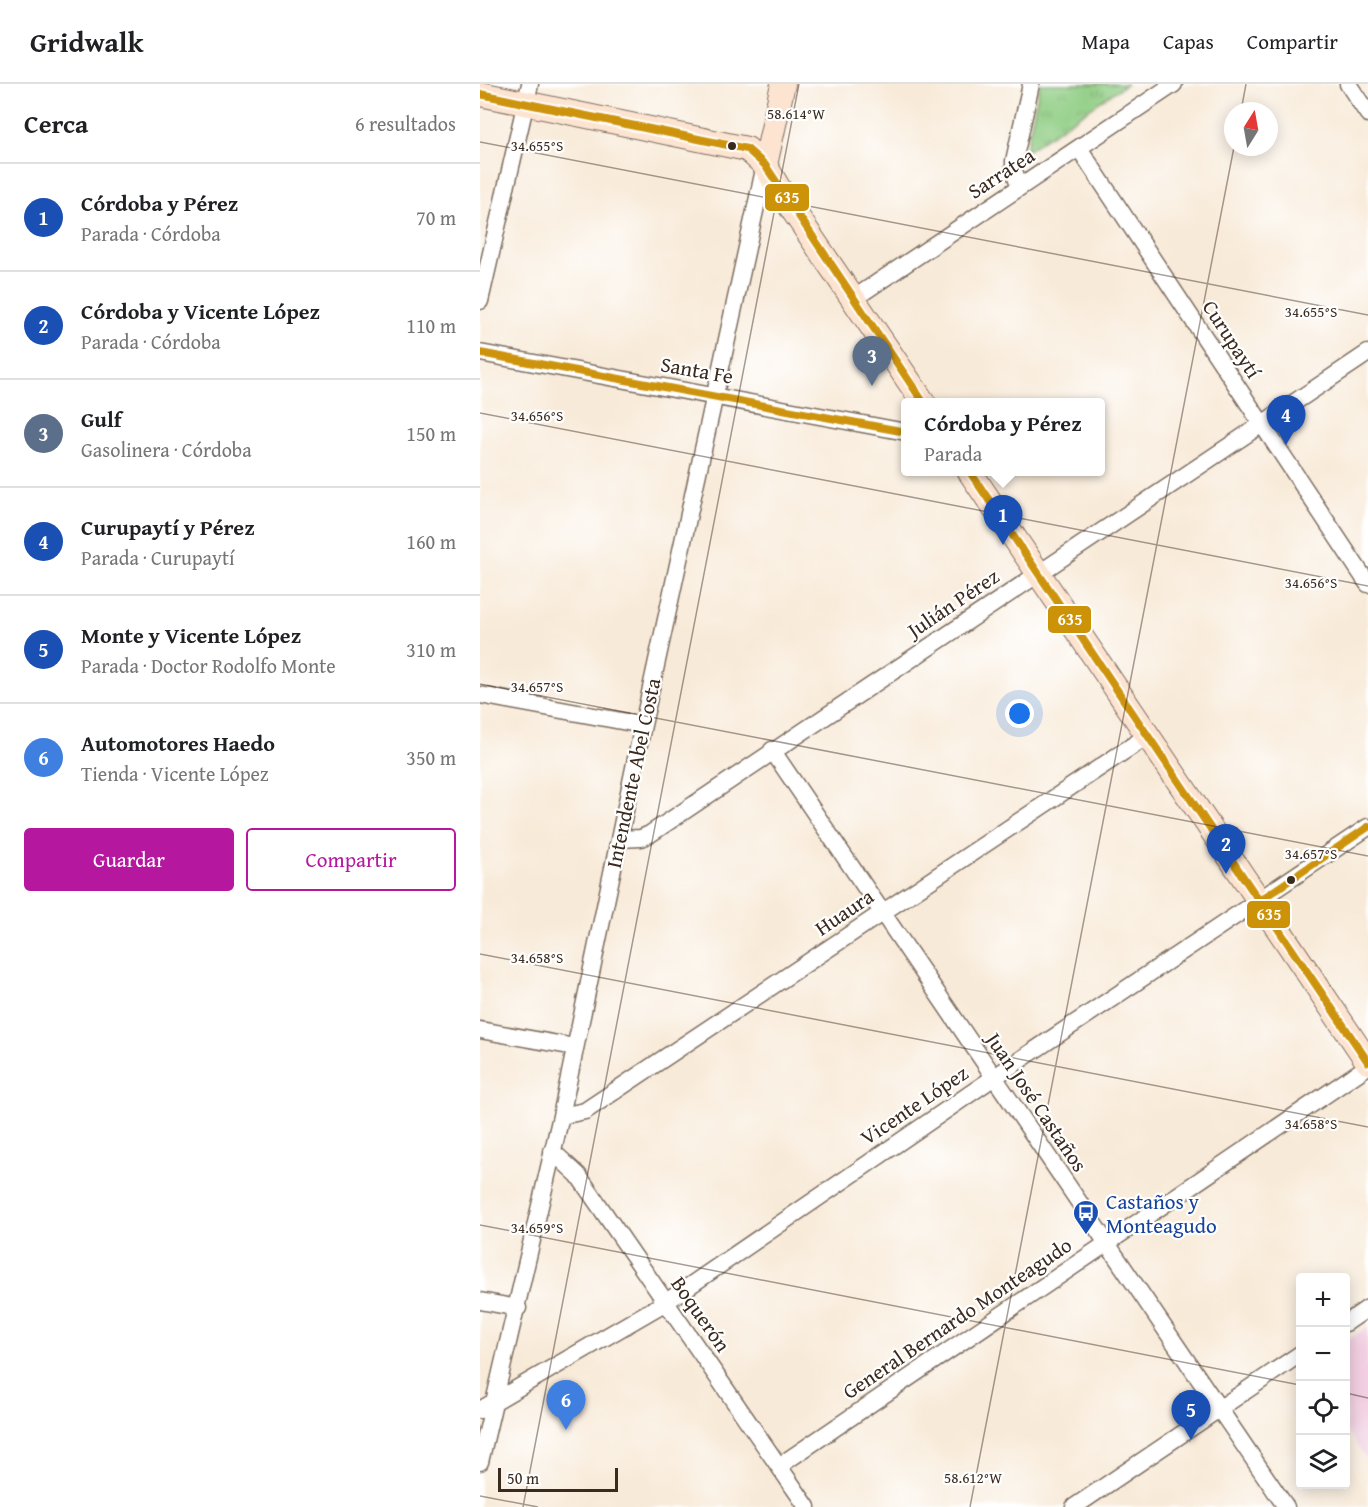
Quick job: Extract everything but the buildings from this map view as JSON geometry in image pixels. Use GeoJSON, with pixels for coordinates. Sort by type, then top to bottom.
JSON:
{"type":"FeatureCollection","features":[{"type":"Feature","properties":{"kind":"street","name":"Intendente Abel Costa"},"geometry":{"type":"LineString","coordinates":[[480,1462],[487,1406],[518,1308],[561,1116],[643,725],[783,84]]}},
{"type":"Feature","properties":{"kind":"street"},"geometry":{"type":"LineString","coordinates":[[1020,187],[1014,171],[1014,161],[1031,84]]}},
{"type":"Feature","properties":{"kind":"street","name":"Sarratea"},"geometry":{"type":"LineString","coordinates":[[853,298],[1174,84]]}},
{"type":"Feature","properties":{"kind":"street"},"geometry":{"type":"LineString","coordinates":[[1348,84],[1368,114]]}},
{"type":"Feature","properties":{"kind":"street"},"geometry":{"type":"LineString","coordinates":[[480,94],[528,94],[747,149],[765,165],[920,398]]}},
{"type":"Feature","properties":{"kind":"street"},"geometry":{"type":"LineString","coordinates":[[480,301],[528,94]]}},
{"type":"Feature","properties":{"kind":"street","name":"Curupaytí"},"geometry":{"type":"LineString","coordinates":[[1079,148],[1368,584]]}},
{"type":"Feature","properties":{"kind":"street","name":"Santa Fe"},"geometry":{"type":"LineString","coordinates":[[480,353],[901,431]]}},
{"type":"Feature","properties":{"kind":"street","name":"Julián Pérez"},"geometry":{"type":"LineString","coordinates":[[619,839],[641,838],[650,834],[772,750],[1368,353]]}},
{"type":"Feature","properties":{"kind":"street"},"geometry":{"type":"LineString","coordinates":[[973,476],[1368,1064]]}},
{"type":"Feature","properties":{"kind":"street"},"geometry":{"type":"LineString","coordinates":[[480,695],[643,725]]}},
{"type":"Feature","properties":{"kind":"street","name":"Huaura"},"geometry":{"type":"LineString","coordinates":[[561,1116],[585,1111],[1147,736]]}},
{"type":"Feature","properties":{"kind":"street","name":"Juan José Castaños"},"geometry":{"type":"LineString","coordinates":[[772,750],[1286,1507]]}},
{"type":"Feature","properties":{"kind":"street","name":"Vicente López"},"geometry":{"type":"LineString","coordinates":[[487,1406],[666,1302],[993,1078],[1368,827]]}},
{"type":"Feature","properties":{"kind":"street"},"geometry":{"type":"LineString","coordinates":[[480,1030],[575,1047]]}},
{"type":"Feature","properties":{"kind":"street","name":"General Bernardo Monteagudo"},"geometry":{"type":"LineString","coordinates":[[779,1466],[1368,1064]]}},
{"type":"Feature","properties":{"kind":"street","name":"Boquerón"},"geometry":{"type":"LineString","coordinates":[[552,1151],[578,1175],[807,1507]]}},
{"type":"Feature","properties":{"kind":"street"},"geometry":{"type":"LineString","coordinates":[[480,1301],[518,1308]]}},
{"type":"Feature","properties":{"kind":"street"},"geometry":{"type":"LineString","coordinates":[[1350,1320],[1368,1308]]}},
{"type":"Feature","properties":{"kind":"street"},"geometry":{"type":"LineString","coordinates":[[1074,1507],[1296,1357]]}},
{"type":"Feature","properties":{"kind":"shaded area"},"geometry":{"type":"Polygon","coordinates":[[[1368,1326],[1368,1461],[1350,1436],[1350,1338],[1368,1326]]]}},
{"type":"Feature","properties":{"kind":"green space"},"geometry":{"type":"Polygon","coordinates":[[[1040,84],[1126,84],[1025,152],[1040,84]]]}},
{"type":"Feature","properties":{"kind":"transit line","name":"635"},"geometry":{"type":"LineString","coordinates":[[480,94],[747,149],[765,165],[920,398]]}},
{"type":"Feature","properties":{"kind":"transit line","name":"635"},"geometry":{"type":"LineString","coordinates":[[480,353],[901,431]]}},
{"type":"Feature","properties":{"kind":"transit line","name":"635"},"geometry":{"type":"LineString","coordinates":[[973,476],[1368,1062]]}},
{"type":"Feature","properties":{"kind":"transit line","name":"635"},"geometry":{"type":"LineString","coordinates":[[1259,901],[1368,827]]}},
{"type":"Feature","properties":{"kind":"place","name":"Gulf"},"geometry":{"type":"Point","coordinates":[872,386]}},
{"type":"Feature","properties":{"kind":"place","name":"Curupaytí y Pérez"},"geometry":{"type":"Point","coordinates":[1286,445]}},
{"type":"Feature","properties":{"kind":"place","name":"Córdoba y Pérez"},"geometry":{"type":"Point","coordinates":[1003,545]}},
{"type":"Feature","properties":{"kind":"place","name":"Córdoba y Vicente López"},"geometry":{"type":"Point","coordinates":[1226,874]}},
{"type":"Feature","properties":{"kind":"place","name":"Castaños y Monteagudo"},"geometry":{"type":"Point","coordinates":[1086,1236]}},
{"type":"Feature","properties":{"kind":"place","name":"Automotores Haedo"},"geometry":{"type":"Point","coordinates":[566,1430]}},
{"type":"Feature","properties":{"kind":"place","name":"Monte y Vicente López"},"geometry":{"type":"Point","coordinates":[1191,1440]}}]}
